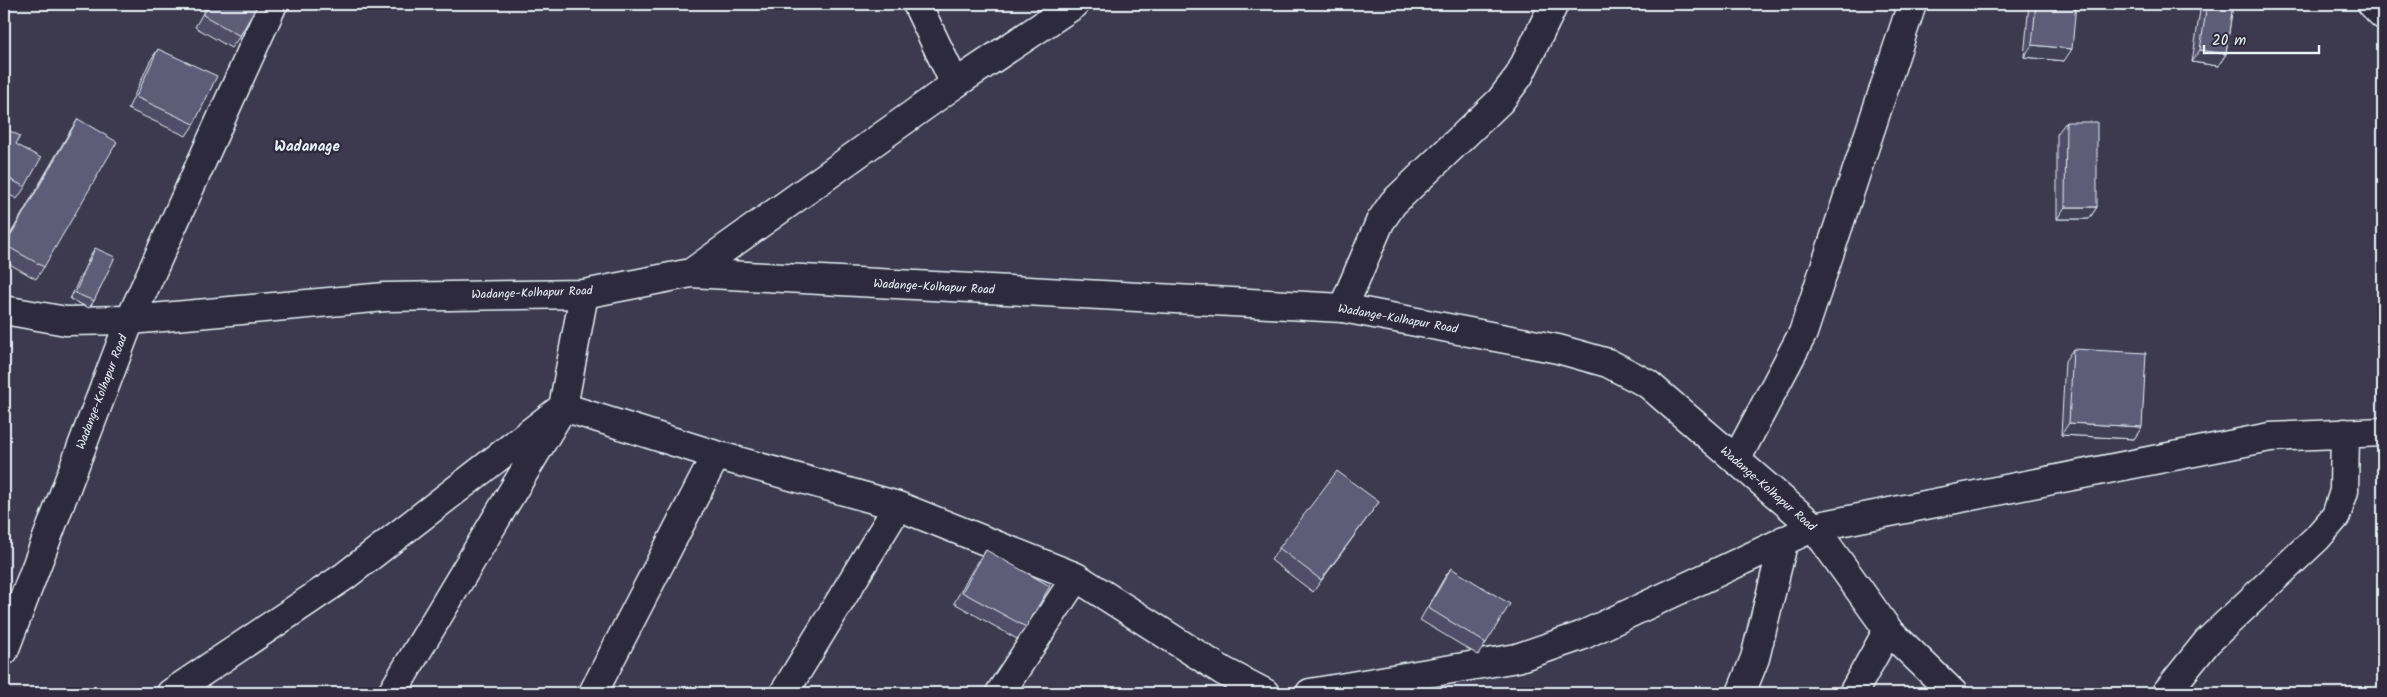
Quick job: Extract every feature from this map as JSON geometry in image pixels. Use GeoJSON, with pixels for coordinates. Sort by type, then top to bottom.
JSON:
{"type":"FeatureCollection","features":[{"type":"Feature","properties":{"kind":"street"},"geometry":{"type":"LineString","coordinates":[[4,310],[66,321],[130,320],[274,4]]}},
{"type":"Feature","properties":{"kind":"street"},"geometry":{"type":"LineString","coordinates":[[917,4],[955,84]]}},
{"type":"Feature","properties":{"kind":"street"},"geometry":{"type":"LineString","coordinates":[[691,273],[955,84],[1075,4]]}},
{"type":"Feature","properties":{"kind":"street"},"geometry":{"type":"LineString","coordinates":[[1343,308],[1380,222],[1394,203],[1500,101],[1519,76],[1554,4]]}},
{"type":"Feature","properties":{"kind":"street"},"geometry":{"type":"LineString","coordinates":[[1736,460],[1803,333],[1912,4]]}},
{"type":"Feature","properties":{"kind":"street"},"geometry":{"type":"LineString","coordinates":[[2372,4],[2383,15]]}},
{"type":"Feature","properties":{"kind":"street","name":"Wadange-Kolhapur Road"},"geometry":{"type":"LineString","coordinates":[[4,651],[130,320],[385,297],[584,294],[691,273],[1343,308],[1558,349],[1608,363],[1648,384],[1814,527],[1888,630],[1953,693]]}},
{"type":"Feature","properties":{"kind":"street"},"geometry":{"type":"LineString","coordinates":[[392,693],[563,407],[584,294]]}},
{"type":"Feature","properties":{"kind":"street"},"geometry":{"type":"LineString","coordinates":[[563,407],[716,455],[898,506],[1076,577],[1223,672],[1265,693]]}},
{"type":"Feature","properties":{"kind":"street"},"geometry":{"type":"LineString","coordinates":[[171,693],[345,576],[563,407]]}},
{"type":"Feature","properties":{"kind":"street"},"geometry":{"type":"LineString","coordinates":[[1310,693],[1517,658],[1581,636],[1814,527],[2270,437],[2383,432]]}},
{"type":"Feature","properties":{"kind":"street"},"geometry":{"type":"LineString","coordinates":[[2166,693],[2207,642],[2317,538],[2336,516],[2344,491],[2345,434]]}},
{"type":"Feature","properties":{"kind":"street"},"geometry":{"type":"LineString","coordinates":[[593,693],[716,455]]}},
{"type":"Feature","properties":{"kind":"street"},"geometry":{"type":"LineString","coordinates":[[784,693],[898,506]]}},
{"type":"Feature","properties":{"kind":"street"},"geometry":{"type":"LineString","coordinates":[[1741,693],[1755,658],[1784,540]]}},
{"type":"Feature","properties":{"kind":"street"},"geometry":{"type":"LineString","coordinates":[[1000,693],[1076,577]]}},
{"type":"Feature","properties":{"kind":"street"},"geometry":{"type":"LineString","coordinates":[[1853,693],[1888,630]]}},
{"type":"Feature","properties":{"kind":"building"},"geometry":{"type":"Polygon","coordinates":[[[210,4],[258,4],[240,36],[203,15],[210,4]]]}},
{"type":"Feature","properties":{"kind":"building"},"geometry":{"type":"Polygon","coordinates":[[[2036,4],[2076,4],[2072,49],[2032,45],[2036,4]]]}},
{"type":"Feature","properties":{"kind":"building"},"geometry":{"type":"Polygon","coordinates":[[[2207,4],[2233,4],[2226,54],[2200,50],[2207,4]]]}},
{"type":"Feature","properties":{"kind":"building"},"geometry":{"type":"Polygon","coordinates":[[[158,49],[217,76],[194,124],[136,97],[158,49]]]}},
{"type":"Feature","properties":{"kind":"building"},"geometry":{"type":"Polygon","coordinates":[[[78,119],[117,142],[44,267],[5,245],[78,119]]]}},
{"type":"Feature","properties":{"kind":"building"},"geometry":{"type":"Polygon","coordinates":[[[2066,122],[2097,122],[2097,207],[2065,207],[2066,122]]]}},
{"type":"Feature","properties":{"kind":"building"},"geometry":{"type":"Polygon","coordinates":[[[4,128],[20,136],[16,144],[41,158],[25,187],[4,176],[4,128]]]}},
{"type":"Feature","properties":{"kind":"building"},"geometry":{"type":"Polygon","coordinates":[[[95,248],[115,257],[94,301],[75,293],[95,248]]]}},
{"type":"Feature","properties":{"kind":"building"},"geometry":{"type":"Polygon","coordinates":[[[2073,349],[2146,353],[2142,427],[2069,423],[2073,349]]]}},
{"type":"Feature","properties":{"kind":"building"},"geometry":{"type":"Polygon","coordinates":[[[1337,471],[1379,502],[1321,580],[1279,548],[1337,471]]]}},
{"type":"Feature","properties":{"kind":"building"},"geometry":{"type":"Polygon","coordinates":[[[986,550],[1050,586],[1026,627],[962,592],[986,550]]]}},
{"type":"Feature","properties":{"kind":"building"},"geometry":{"type":"Polygon","coordinates":[[[1451,568],[1510,604],[1486,643],[1428,608],[1451,568]]]}},
{"type":"Feature","properties":{"kind":"district","name":"Wadanage"},"geometry":{"type":"Point","coordinates":[307,147]}}]}
